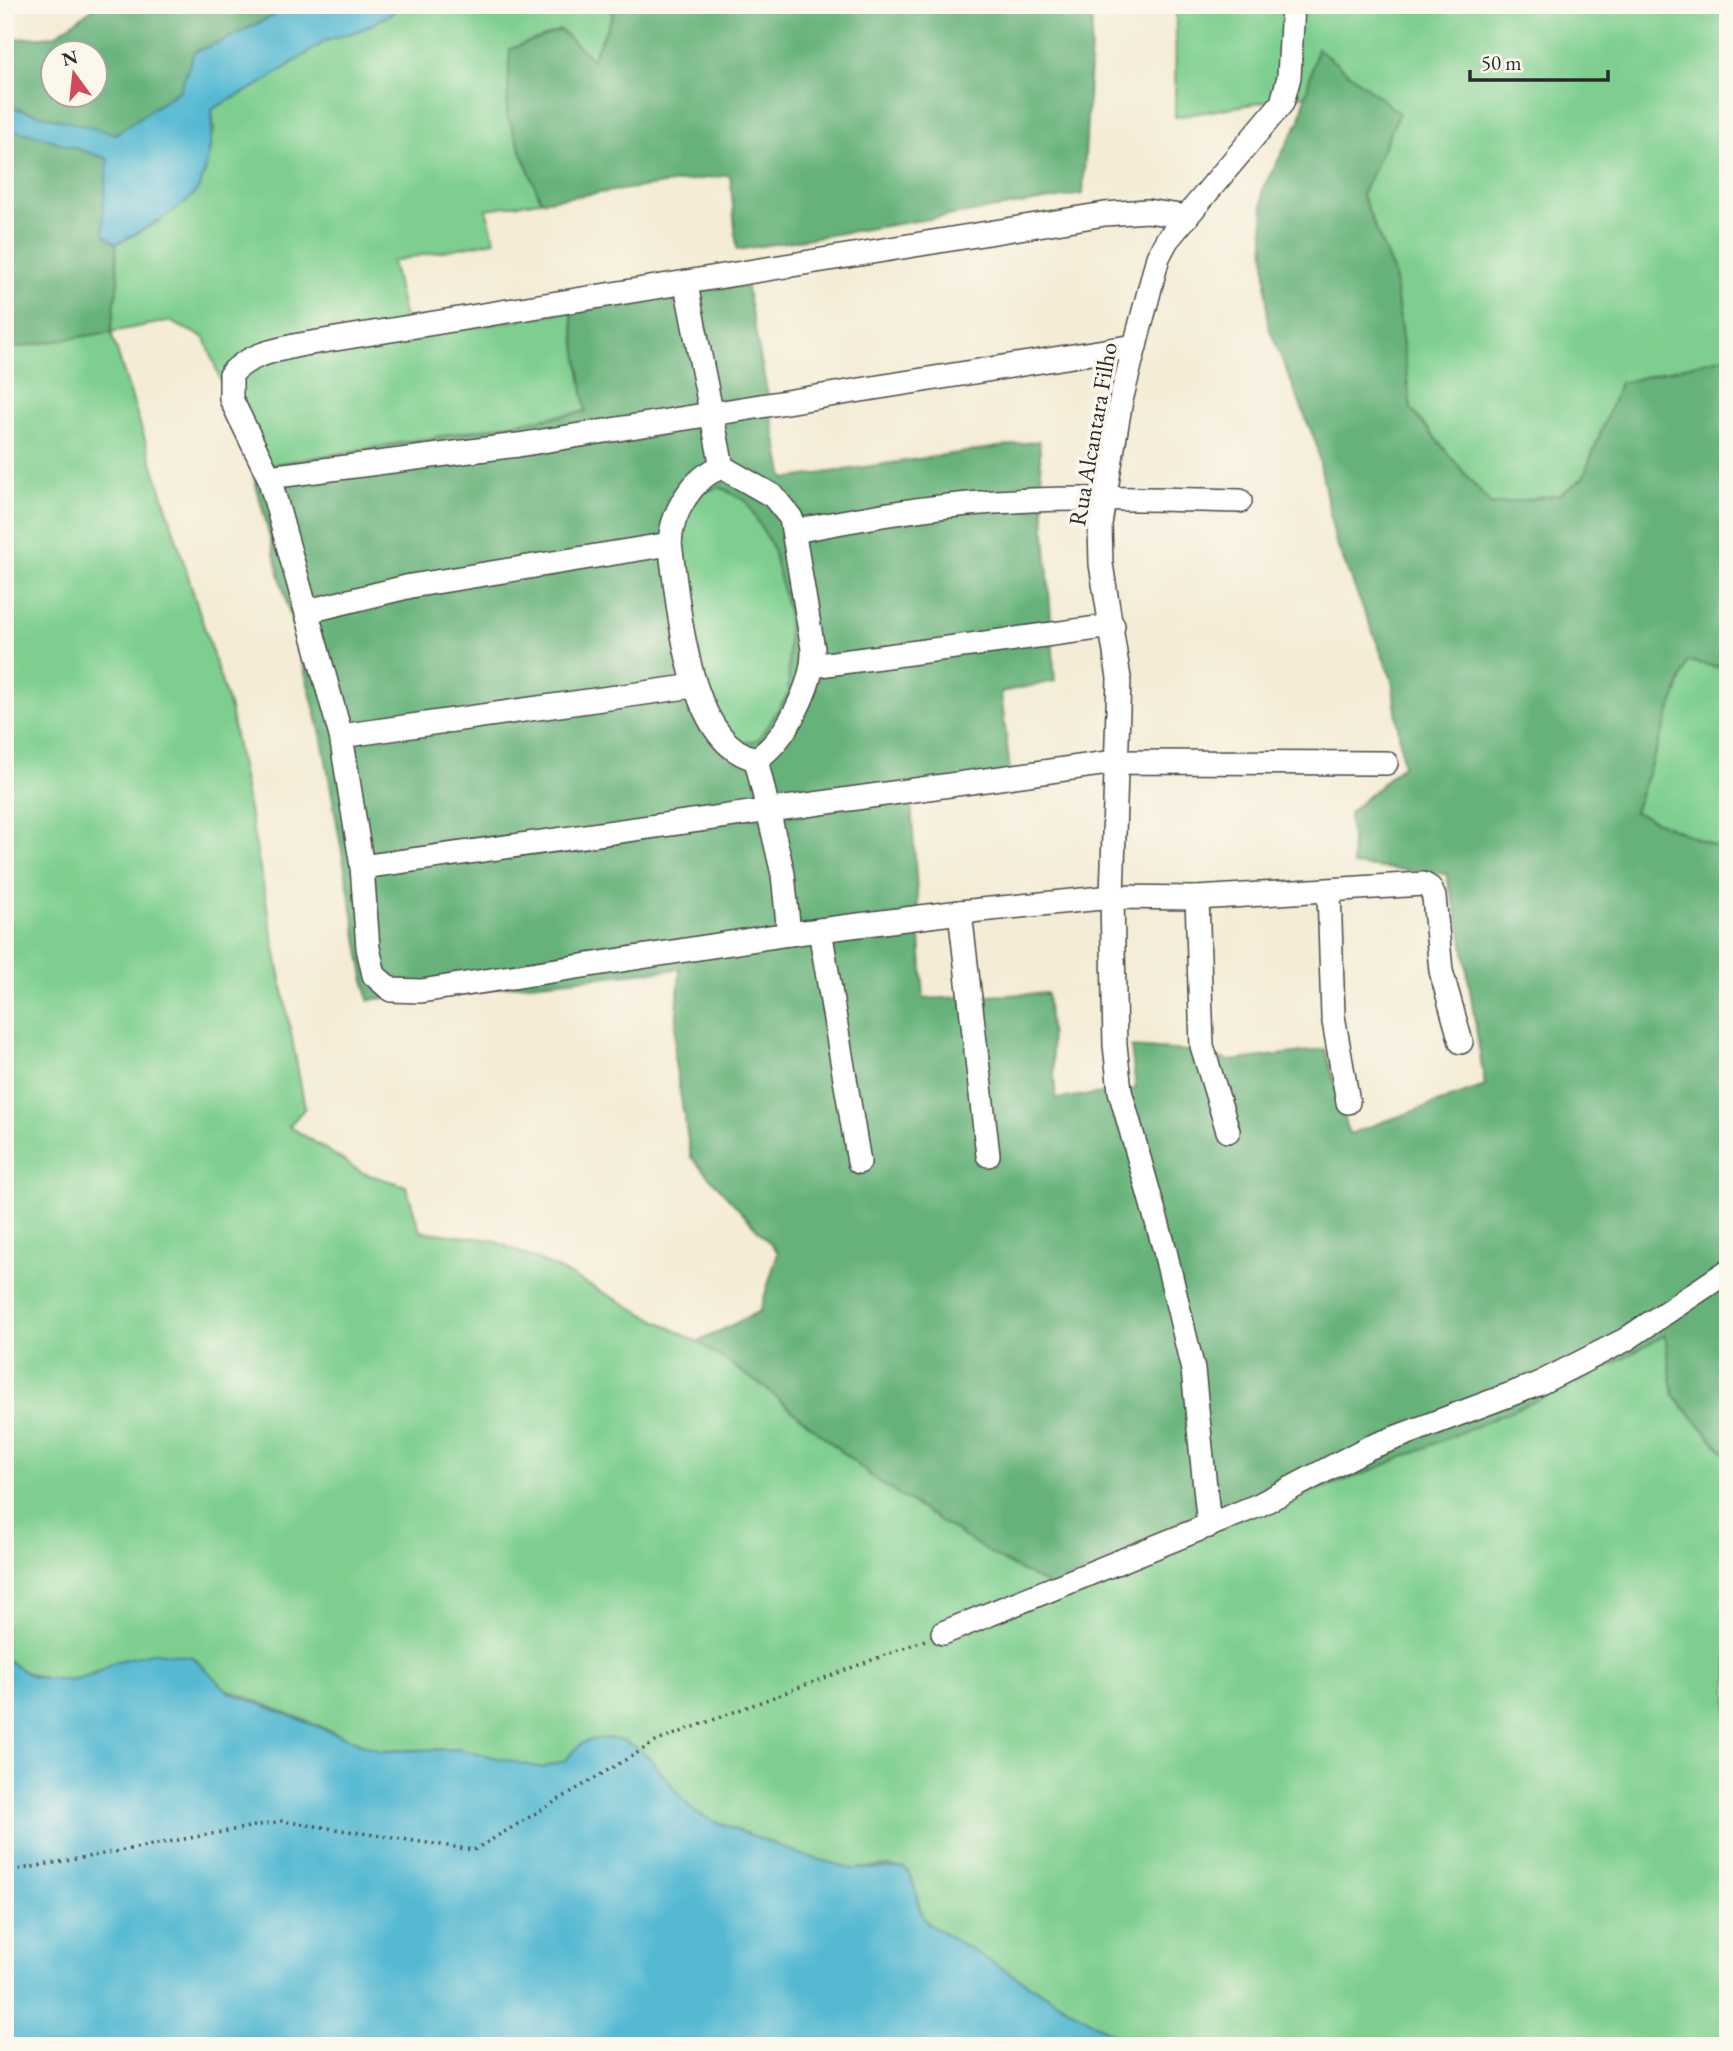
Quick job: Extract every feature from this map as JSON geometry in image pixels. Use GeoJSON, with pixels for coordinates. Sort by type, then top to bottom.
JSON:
{"type":"FeatureCollection","features":[{"type":"Feature","properties":{"kind":"street","name":"Rua Alcantara Filho"},"geometry":{"type":"LineString","coordinates":[[1209,1526],[1193,1370],[1164,1247],[1120,1091],[1115,1045],[1112,897],[1119,678],[1100,552],[1103,498],[1121,400],[1158,257],[1167,240],[1282,103],[1289,77],[1293,5]]}},
{"type":"Feature","properties":{"kind":"street"},"geometry":{"type":"LineString","coordinates":[[1187,217],[1147,211],[1105,214],[259,354],[241,364],[231,374],[231,399],[269,477],[341,736],[362,867],[368,948],[374,975],[391,990],[421,991],[789,934],[960,912],[1112,897],[1197,898],[1423,884],[1430,888],[1438,930],[1442,980],[1461,1042]]}},
{"type":"Feature","properties":{"kind":"street"},"geometry":{"type":"LineString","coordinates":[[686,285],[722,467]]}},
{"type":"Feature","properties":{"kind":"street"},"geometry":{"type":"LineString","coordinates":[[269,477],[518,444],[1135,346]]}},
{"type":"Feature","properties":{"kind":"street"},"geometry":{"type":"LineString","coordinates":[[722,467],[774,496],[786,509],[795,531],[813,649],[812,666],[797,707],[782,735],[757,759]]}},
{"type":"Feature","properties":{"kind":"street"},"geometry":{"type":"LineString","coordinates":[[722,467],[709,474],[685,498],[673,519],[670,544],[694,686],[712,724],[740,752],[757,759]]}},
{"type":"Feature","properties":{"kind":"street"},"geometry":{"type":"LineString","coordinates":[[795,531],[859,519],[961,506],[1103,498],[1240,501]]}},
{"type":"Feature","properties":{"kind":"street"},"geometry":{"type":"LineString","coordinates":[[308,611],[411,586],[670,544]]}},
{"type":"Feature","properties":{"kind":"street"},"geometry":{"type":"LineString","coordinates":[[812,666],[1113,626]]}},
{"type":"Feature","properties":{"kind":"street"},"geometry":{"type":"LineString","coordinates":[[341,736],[694,686]]}},
{"type":"Feature","properties":{"kind":"street"},"geometry":{"type":"LineString","coordinates":[[757,759],[766,811],[783,873],[789,934]]}},
{"type":"Feature","properties":{"kind":"street"},"geometry":{"type":"LineString","coordinates":[[362,867],[1115,762],[1386,763]]}},
{"type":"Feature","properties":{"kind":"street"},"geometry":{"type":"LineString","coordinates":[[1329,891],[1333,1016],[1348,1102]]}},
{"type":"Feature","properties":{"kind":"street"},"geometry":{"type":"LineString","coordinates":[[1197,898],[1202,1046],[1228,1130]]}},
{"type":"Feature","properties":{"kind":"street"},"geometry":{"type":"LineString","coordinates":[[960,912],[988,1155]]}},
{"type":"Feature","properties":{"kind":"street"},"geometry":{"type":"LineString","coordinates":[[820,930],[859,1162]]}},
{"type":"Feature","properties":{"kind":"street"},"geometry":{"type":"LineString","coordinates":[[943,1633],[1277,1498],[1368,1448],[1538,1384],[1591,1359],[1728,1271]]}},
{"type":"Feature","properties":{"kind":"path"},"geometry":{"type":"LineString","coordinates":[[5,1872],[282,1821],[474,1850],[657,1741],[943,1633]]}},
{"type":"Feature","properties":{"kind":"green space"},"geometry":{"type":"Polygon","coordinates":[[[98,5],[294,5],[225,40],[194,52],[180,90],[115,134],[5,106],[5,40],[54,36],[98,5]]]}},
{"type":"Feature","properties":{"kind":"green space"},"geometry":{"type":"Polygon","coordinates":[[[399,5],[607,5],[613,15],[592,60],[507,115],[541,201],[486,209],[495,241],[392,261],[409,337],[571,311],[586,411],[252,468],[205,338],[169,321],[111,332],[230,709],[305,1108],[289,1126],[363,1173],[406,1186],[420,1231],[492,1240],[554,1267],[698,1342],[764,1387],[876,1480],[1001,1560],[1059,1591],[1209,1526],[1363,1474],[1577,1383],[1665,1335],[1674,1396],[1728,1457],[1728,2046],[1132,2046],[930,1925],[922,1916],[912,1879],[890,1866],[853,1869],[806,1856],[711,1820],[693,1811],[649,1758],[565,1761],[542,1768],[445,1749],[380,1751],[222,1687],[114,1662],[86,1676],[46,1679],[32,1675],[5,1659],[5,349],[110,332],[118,282],[116,244],[160,221],[214,131],[212,109],[259,85],[326,41],[363,29],[391,14],[399,5]]]}},
{"type":"Feature","properties":{"kind":"green space"},"geometry":{"type":"Polygon","coordinates":[[[607,5],[1093,5],[1083,194],[737,250],[730,175],[541,201],[507,115],[510,49],[560,30],[592,59],[613,15],[607,5]]]}},
{"type":"Feature","properties":{"kind":"green space"},"geometry":{"type":"Polygon","coordinates":[[[1176,5],[1728,5],[1728,356],[1620,383],[1583,478],[1559,495],[1491,505],[1411,409],[1394,274],[1362,195],[1317,49],[1306,95],[1175,117],[1176,5]]]}},
{"type":"Feature","properties":{"kind":"green space"},"geometry":{"type":"Polygon","coordinates":[[[1317,48],[1399,113],[1362,195],[1394,274],[1411,409],[1491,505],[1559,495],[1583,478],[1620,383],[1728,356],[1728,669],[1688,661],[1634,812],[1728,852],[1728,1457],[1674,1396],[1665,1335],[1577,1383],[1363,1474],[1209,1526],[1059,1591],[1001,1560],[876,1480],[764,1387],[698,1342],[760,1311],[778,1252],[691,1157],[674,1057],[680,969],[368,1000],[322,738],[252,469],[586,412],[571,311],[746,284],[784,479],[1039,441],[1055,681],[1001,692],[1012,789],[911,800],[924,999],[1047,993],[1056,1099],[1136,1089],[1131,1047],[1188,1051],[1231,1061],[1325,1049],[1349,1134],[1485,1086],[1460,925],[1446,874],[1353,865],[1349,813],[1403,765],[1392,679],[1335,540],[1316,443],[1268,325],[1262,190],[1300,120],[1317,48]],[[720,487],[703,492],[683,514],[680,552],[709,705],[739,744],[758,740],[789,693],[788,612],[772,546],[746,501],[720,487]]]}},
{"type":"Feature","properties":{"kind":"green space"},"geometry":{"type":"Polygon","coordinates":[[[5,130],[33,134],[108,159],[103,208],[104,234],[116,244],[118,282],[111,332],[5,349],[5,130]]]}},
{"type":"Feature","properties":{"kind":"green space"},"geometry":{"type":"Polygon","coordinates":[[[720,487],[746,501],[772,546],[788,612],[789,693],[758,740],[739,744],[709,705],[680,552],[683,514],[703,492],[720,487]]]}},
{"type":"Feature","properties":{"kind":"green space"},"geometry":{"type":"Polygon","coordinates":[[[1688,661],[1728,669],[1728,852],[1634,812],[1688,661]]]}},
{"type":"Feature","properties":{"kind":"water"},"geometry":{"type":"Polygon","coordinates":[[[294,5],[399,5],[391,14],[363,29],[326,41],[259,85],[212,109],[209,150],[198,189],[172,212],[116,244],[104,234],[103,208],[108,159],[33,134],[5,130],[5,106],[116,134],[180,90],[194,52],[225,40],[294,5]]]}},
{"type":"Feature","properties":{"kind":"water"},"geometry":{"type":"Polygon","coordinates":[[[156,1652],[193,1657],[229,1692],[380,1751],[458,1749],[542,1768],[564,1761],[581,1744],[591,1740],[607,1738],[624,1741],[649,1758],[693,1811],[711,1820],[806,1856],[853,1869],[904,1868],[913,1881],[924,1919],[930,1925],[1132,2046],[5,2046],[5,1659],[33,1677],[70,1680],[94,1675],[114,1662],[156,1652]]]}}]}
